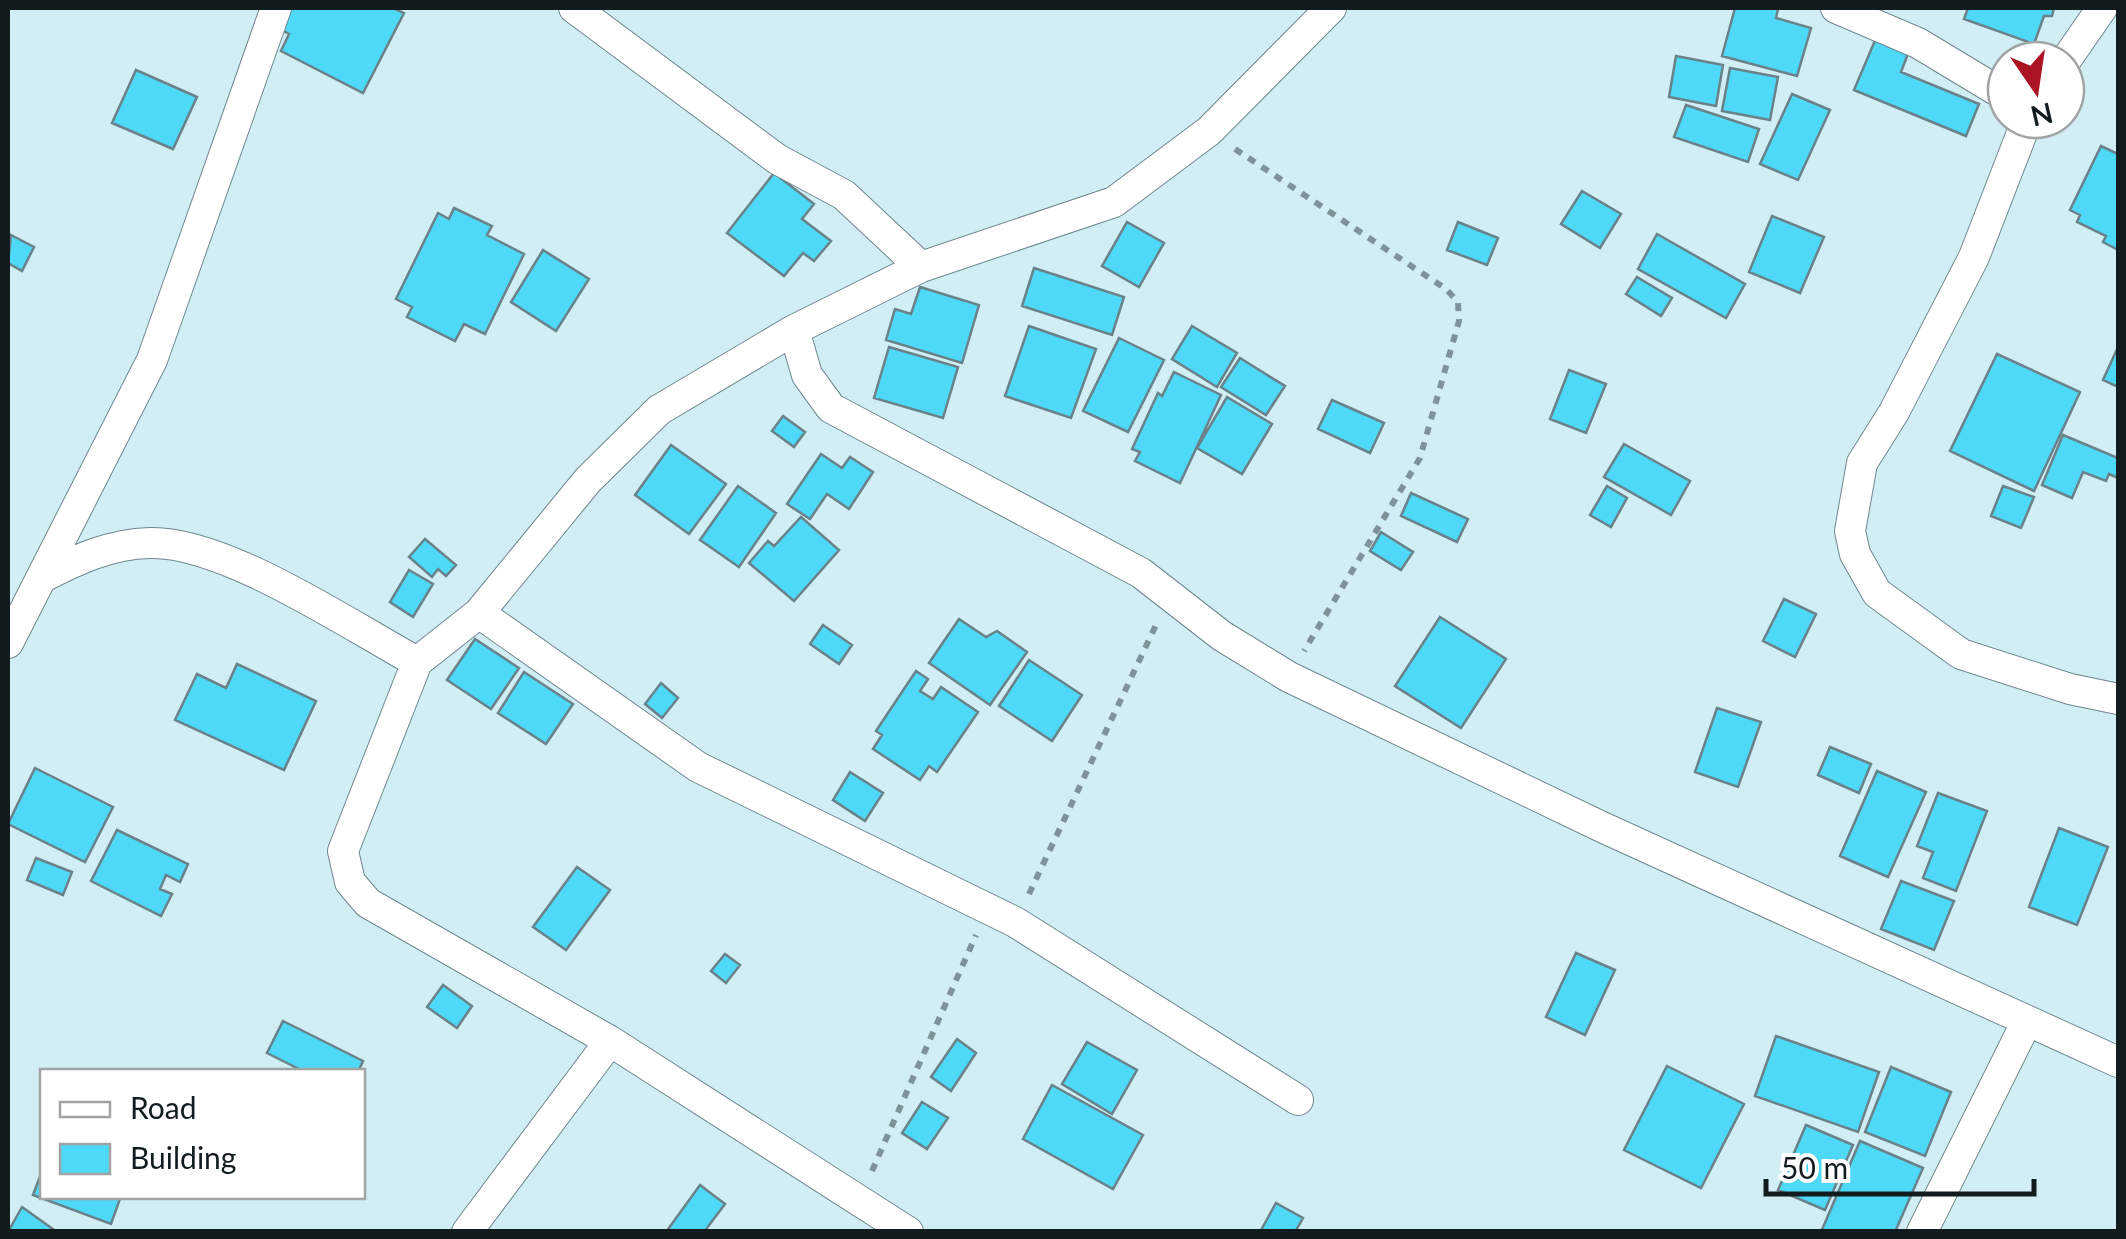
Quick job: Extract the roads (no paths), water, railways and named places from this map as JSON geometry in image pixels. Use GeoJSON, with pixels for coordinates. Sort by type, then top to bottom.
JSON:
{"type":"FeatureCollection","features":[{"type":"Feature","properties":{"kind":"street"},"geometry":{"type":"LineString","coordinates":[[8,643],[152,360],[276,8]]}},
{"type":"Feature","properties":{"kind":"street"},"geometry":{"type":"LineString","coordinates":[[574,8],[778,159],[844,195],[921,267]]}},
{"type":"Feature","properties":{"kind":"street"},"geometry":{"type":"LineString","coordinates":[[908,1232],[610,1041],[368,903],[350,882],[342,851],[417,662],[479,613],[588,480],[659,410],[794,330],[921,267],[1114,202],[1210,131],[1331,8]]}},
{"type":"Feature","properties":{"kind":"street"},"geometry":{"type":"LineString","coordinates":[[1836,8],[1918,42],[1986,84]]}},
{"type":"Feature","properties":{"kind":"street"},"geometry":{"type":"LineString","coordinates":[[2080,40],[2102,8]]}},
{"type":"Feature","properties":{"kind":"street"},"geometry":{"type":"LineString","coordinates":[[2019,140],[1974,257],[1894,412],[1862,463],[1850,531],[1855,554],[1877,593],[1961,654],[2118,700]]}},
{"type":"Feature","properties":{"kind":"street"},"geometry":{"type":"LineString","coordinates":[[794,330],[807,375],[831,408],[1141,573],[1222,636],[1289,677],[1602,827],[2118,1062]]}},
{"type":"Feature","properties":{"kind":"street"},"geometry":{"type":"LineString","coordinates":[[41,578],[91,552],[152,543],[224,557],[417,662]]}},
{"type":"Feature","properties":{"kind":"street"},"geometry":{"type":"LineString","coordinates":[[479,613],[698,767],[1015,922],[1298,1100]]}},
{"type":"Feature","properties":{"kind":"street"},"geometry":{"type":"LineString","coordinates":[[1922,1232],[2026,1022]]}},
{"type":"Feature","properties":{"kind":"street"},"geometry":{"type":"LineString","coordinates":[[467,1232],[610,1041]]}}]}
